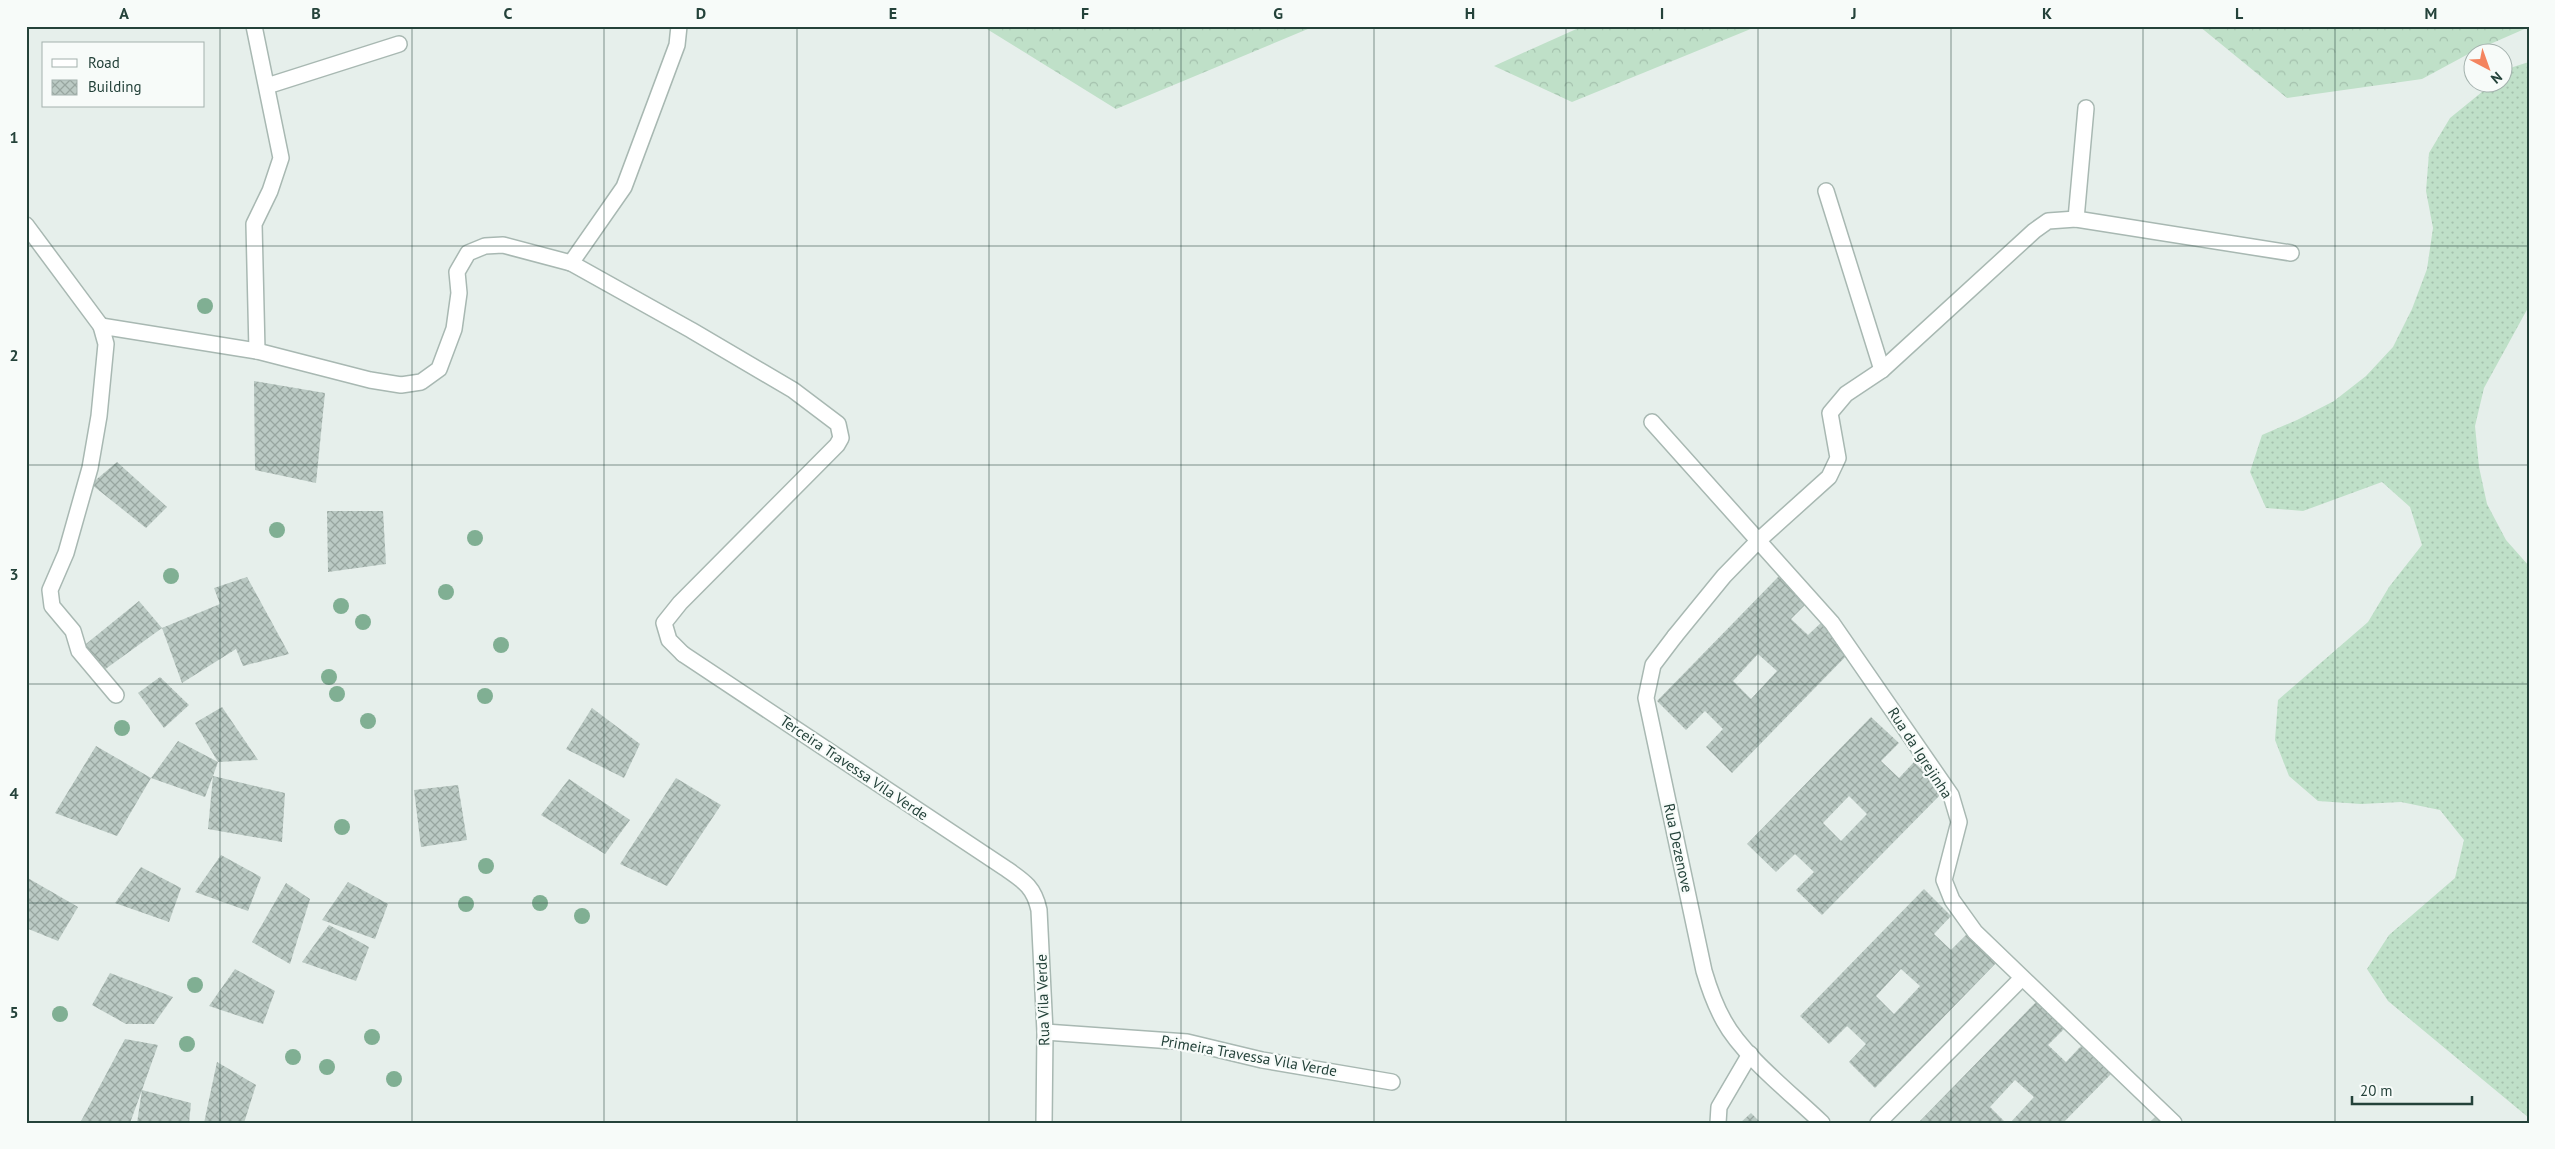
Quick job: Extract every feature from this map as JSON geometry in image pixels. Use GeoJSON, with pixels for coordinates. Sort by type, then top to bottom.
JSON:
{"type":"FeatureCollection","features":[{"type":"Feature","properties":{"kind":"street"},"geometry":{"type":"LineString","coordinates":[[254,26],[281,158],[270,190],[254,224],[258,351]]}},
{"type":"Feature","properties":{"kind":"street"},"geometry":{"type":"LineString","coordinates":[[101,326],[258,351],[370,380],[401,384],[421,382],[439,369],[447,351],[454,329],[459,293],[457,272],[468,253],[485,246],[503,245],[571,263],[624,187],[677,45],[679,26]]}},
{"type":"Feature","properties":{"kind":"street"},"geometry":{"type":"LineString","coordinates":[[267,86],[399,44]]}},
{"type":"Feature","properties":{"kind":"street"},"geometry":{"type":"LineString","coordinates":[[2076,219],[2086,108]]}},
{"type":"Feature","properties":{"kind":"street"},"geometry":{"type":"LineString","coordinates":[[1826,191],[1882,370],[2034,231],[2048,221],[2076,219],[2291,253]]}},
{"type":"Feature","properties":{"kind":"street"},"geometry":{"type":"LineString","coordinates":[[26,225],[101,326],[106,344],[99,416],[90,468],[66,553],[50,590],[52,606],[73,631],[79,651],[116,695]]}},
{"type":"Feature","properties":{"kind":"street","name":"Terceira Travessa Vila Verde"},"geometry":{"type":"LineString","coordinates":[[571,263],[793,390],[838,424],[840,430],[841,438],[837,445],[670,615],[664,623],[665,630],[672,644],[683,654],[1025,882]]}},
{"type":"Feature","properties":{"kind":"street","name":"Rua Dezenove"},"geometry":{"type":"LineString","coordinates":[[1822,1123],[1750,1054],[1724,1022],[1712,999],[1704,971],[1646,698],[1653,665],[1724,576],[1759,540],[1830,477],[1838,458],[1830,413],[1846,394],[1882,370]]}},
{"type":"Feature","properties":{"kind":"street","name":"Rua da Igrejinha"},"geometry":{"type":"LineString","coordinates":[[1652,422],[1832,623],[1951,795],[1959,822],[1944,880],[1952,900],[1975,932],[2174,1123]]}},
{"type":"Feature","properties":{"kind":"street","name":"Rua Vila Verde"},"geometry":{"type":"LineString","coordinates":[[1025,882],[1036,896],[1039,910],[1045,1032],[1044,1123]]}},
{"type":"Feature","properties":{"kind":"street"},"geometry":{"type":"LineString","coordinates":[[1878,1123],[2022,978]]}},
{"type":"Feature","properties":{"kind":"street","name":"Primeira Travessa Vila Verde"},"geometry":{"type":"LineString","coordinates":[[1045,1032],[1187,1042],[1262,1060],[1392,1082]]}},
{"type":"Feature","properties":{"kind":"street"},"geometry":{"type":"LineString","coordinates":[[1718,1123],[1719,1107],[1750,1054]]}},
{"type":"Feature","properties":{"kind":"green space"},"geometry":{"type":"Polygon","coordinates":[[[982,26],[1315,26],[1116,109],[982,26]]]}},
{"type":"Feature","properties":{"kind":"green space"},"geometry":{"type":"Polygon","coordinates":[[[1583,26],[1758,26],[1572,102],[1494,66],[1583,26]]]}},
{"type":"Feature","properties":{"kind":"green space"},"geometry":{"type":"Polygon","coordinates":[[[2199,26],[2529,26],[2495,42],[2462,42],[2462,57],[2422,79],[2287,98],[2199,26]]]}},
{"type":"Feature","properties":{"kind":"green space"},"geometry":{"type":"Polygon","coordinates":[[[2529,62],[2529,306],[2484,388],[2475,426],[2479,467],[2487,504],[2506,540],[2529,566],[2529,1118],[2388,1001],[2367,969],[2389,935],[2455,878],[2464,840],[2440,810],[2401,802],[2361,804],[2318,801],[2289,776],[2275,740],[2278,700],[2368,622],[2389,587],[2422,545],[2410,507],[2382,482],[2303,511],[2266,508],[2250,472],[2262,435],[2334,401],[2366,376],[2393,347],[2412,309],[2427,269],[2433,228],[2426,191],[2429,153],[2450,118],[2482,92],[2512,92],[2513,67],[2529,62]]]}},
{"type":"Feature","properties":{"kind":"building"},"geometry":{"type":"Polygon","coordinates":[[[254,381],[325,393],[316,483],[255,470],[254,381]]]}},
{"type":"Feature","properties":{"kind":"building"},"geometry":{"type":"Polygon","coordinates":[[[117,462],[167,507],[146,528],[91,484],[117,462]]]}},
{"type":"Feature","properties":{"kind":"building"},"geometry":{"type":"Polygon","coordinates":[[[327,511],[383,511],[386,564],[328,572],[327,511]]]}},
{"type":"Feature","properties":{"kind":"building"},"geometry":{"type":"Polygon","coordinates":[[[1781,574],[1809,601],[1791,619],[1808,635],[1824,620],[1854,648],[1732,773],[1706,747],[1723,729],[1705,711],[1686,730],[1657,701],[1781,574]],[[1758,654],[1733,681],[1751,699],[1777,671],[1758,654]]]}},
{"type":"Feature","properties":{"kind":"building"},"geometry":{"type":"Polygon","coordinates":[[[247,577],[289,654],[243,666],[236,649],[182,683],[162,628],[220,604],[214,588],[247,577]]]}},
{"type":"Feature","properties":{"kind":"building"},"geometry":{"type":"Polygon","coordinates":[[[139,601],[162,628],[100,673],[81,648],[139,601]]]}},
{"type":"Feature","properties":{"kind":"building"},"geometry":{"type":"Polygon","coordinates":[[[160,677],[189,705],[164,728],[138,693],[160,677]]]}},
{"type":"Feature","properties":{"kind":"building"},"geometry":{"type":"Polygon","coordinates":[[[222,707],[258,760],[218,762],[195,723],[222,707]]]}},
{"type":"Feature","properties":{"kind":"building"},"geometry":{"type":"Polygon","coordinates":[[[592,708],[640,744],[624,778],[566,749],[592,708]]]}},
{"type":"Feature","properties":{"kind":"building"},"geometry":{"type":"Polygon","coordinates":[[[1871,717],[1899,743],[1881,761],[1899,778],[1914,762],[1944,791],[1822,915],[1796,890],[1814,872],[1795,854],[1776,872],[1747,844],[1871,717]],[[1849,796],[1823,823],[1841,841],[1867,814],[1849,796]]]}},
{"type":"Feature","properties":{"kind":"building"},"geometry":{"type":"Polygon","coordinates":[[[178,741],[218,762],[205,797],[151,778],[178,741]]]}},
{"type":"Feature","properties":{"kind":"building"},"geometry":{"type":"Polygon","coordinates":[[[96,746],[151,778],[117,836],[55,813],[96,746]]]}},
{"type":"Feature","properties":{"kind":"building"},"geometry":{"type":"Polygon","coordinates":[[[213,776],[285,793],[282,842],[208,829],[213,776]]]}},
{"type":"Feature","properties":{"kind":"building"},"geometry":{"type":"Polygon","coordinates":[[[676,778],[721,805],[667,886],[620,864],[676,778]]]}},
{"type":"Feature","properties":{"kind":"building"},"geometry":{"type":"Polygon","coordinates":[[[569,779],[630,820],[605,854],[541,815],[569,779]]]}},
{"type":"Feature","properties":{"kind":"building"},"geometry":{"type":"Polygon","coordinates":[[[458,785],[467,840],[421,847],[414,790],[458,785]]]}},
{"type":"Feature","properties":{"kind":"building"},"geometry":{"type":"Polygon","coordinates":[[[221,855],[261,877],[248,911],[195,892],[221,855]]]}},
{"type":"Feature","properties":{"kind":"building"},"geometry":{"type":"Polygon","coordinates":[[[141,867],[181,888],[169,922],[115,903],[141,867]]]}},
{"type":"Feature","properties":{"kind":"building"},"geometry":{"type":"Polygon","coordinates":[[[26,877],[78,907],[58,941],[26,928],[26,877]]]}},
{"type":"Feature","properties":{"kind":"building"},"geometry":{"type":"Polygon","coordinates":[[[348,882],[388,904],[375,939],[322,920],[348,882]]]}},
{"type":"Feature","properties":{"kind":"building"},"geometry":{"type":"Polygon","coordinates":[[[286,883],[310,899],[290,964],[252,942],[286,883]]]}},
{"type":"Feature","properties":{"kind":"building"},"geometry":{"type":"Polygon","coordinates":[[[1924,889],[1951,916],[1934,934],[1951,950],[1967,934],[1996,963],[1875,1088],[1849,1062],[1866,1044],[1847,1026],[1829,1044],[1800,1016],[1924,889]],[[1901,969],[1876,996],[1894,1014],[1920,986],[1901,969]]]}},
{"type":"Feature","properties":{"kind":"building"},"geometry":{"type":"Polygon","coordinates":[[[329,925],[369,947],[356,981],[302,962],[329,925]]]}},
{"type":"Feature","properties":{"kind":"building"},"geometry":{"type":"Polygon","coordinates":[[[235,969],[275,991],[263,1024],[209,1006],[235,969]]]}},
{"type":"Feature","properties":{"kind":"building"},"geometry":{"type":"Polygon","coordinates":[[[110,973],[173,997],[154,1024],[126,1024],[92,1005],[110,973]]]}},
{"type":"Feature","properties":{"kind":"building"},"geometry":{"type":"Polygon","coordinates":[[[2038,1000],[2066,1027],[2048,1045],[2066,1062],[2081,1046],[2111,1074],[2063,1123],[2010,1123],[2034,1097],[2015,1080],[1990,1107],[2006,1123],[1918,1123],[2038,1000]]]}},
{"type":"Feature","properties":{"kind":"building"},"geometry":{"type":"Polygon","coordinates":[[[125,1039],[158,1045],[130,1123],[80,1123],[125,1039]]]}},
{"type":"Feature","properties":{"kind":"building"},"geometry":{"type":"Polygon","coordinates":[[[217,1062],[256,1085],[244,1123],[204,1123],[217,1062]]]}},
{"type":"Feature","properties":{"kind":"building"},"geometry":{"type":"Polygon","coordinates":[[[142,1090],[191,1103],[189,1123],[137,1123],[142,1090]]]}},
{"type":"Feature","properties":{"kind":"building"},"geometry":{"type":"Polygon","coordinates":[[[1751,1113],[1761,1123],[1740,1123],[1751,1113]]]}},
{"type":"Feature","properties":{"kind":"building"},"geometry":{"type":"Polygon","coordinates":[[[2157,1115],[2165,1123],[2149,1123],[2157,1115]]]}}]}
